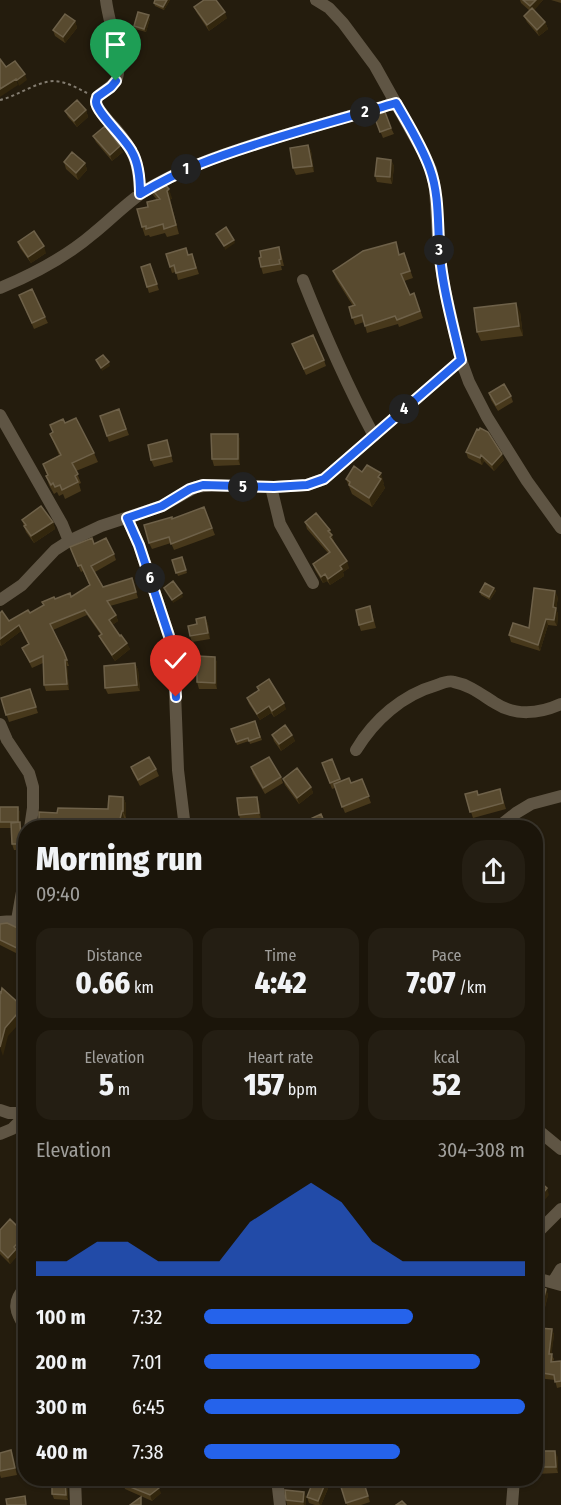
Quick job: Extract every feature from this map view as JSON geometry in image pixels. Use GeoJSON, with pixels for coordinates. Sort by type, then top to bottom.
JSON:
{"type":"FeatureCollection","features":[{"type":"Feature","properties":{"kind":"street"},"geometry":{"type":"LineString","coordinates":[[106,0],[117,57],[118,76],[111,87],[97,97],[96,104],[133,153],[140,180],[140,194]]}},
{"type":"Feature","properties":{"kind":"street"},"geometry":{"type":"LineString","coordinates":[[316,0],[329,8],[375,66],[423,152],[435,189],[439,254],[444,286],[461,360],[469,382],[487,417],[527,481],[561,528]]}},
{"type":"Feature","properties":{"kind":"street"},"geometry":{"type":"LineString","coordinates":[[0,288],[49,265],[93,234],[140,194],[177,173],[202,162],[300,130],[396,103]]}},
{"type":"Feature","properties":{"kind":"street"},"geometry":{"type":"LineString","coordinates":[[303,280],[355,401],[374,436]]}},
{"type":"Feature","properties":{"kind":"street"},"geometry":{"type":"LineString","coordinates":[[0,600],[22,585],[55,549],[101,526],[162,506],[190,489],[203,485],[271,487],[307,485],[324,479],[461,360]]}},
{"type":"Feature","properties":{"kind":"street"},"geometry":{"type":"LineString","coordinates":[[0,415],[62,524],[69,541]]}},
{"type":"Feature","properties":{"kind":"street"},"geometry":{"type":"LineString","coordinates":[[271,487],[280,524],[313,583]]}},
{"type":"Feature","properties":{"kind":"street"},"geometry":{"type":"LineString","coordinates":[[127,518],[139,545],[169,636],[174,666],[178,770],[184,820]]}},
{"type":"Feature","properties":{"kind":"street"},"geometry":{"type":"LineString","coordinates":[[356,750],[382,716],[402,701],[432,686],[452,681],[467,686],[511,711],[527,713],[549,710],[561,705]]}},
{"type":"Feature","properties":{"kind":"street"},"geometry":{"type":"LineString","coordinates":[[0,724],[7,740],[29,773],[33,787],[31,820]]}},
{"type":"Feature","properties":{"kind":"street"},"geometry":{"type":"LineString","coordinates":[[507,820],[531,804],[561,796]]}},
{"type":"Feature","properties":{"kind":"street"},"geometry":{"type":"LineString","coordinates":[[0,922],[18,920]]}},
{"type":"Feature","properties":{"kind":"street"},"geometry":{"type":"LineString","coordinates":[[0,1110],[18,1117]]}},
{"type":"Feature","properties":{"kind":"street"},"geometry":{"type":"LineString","coordinates":[[0,1134],[18,1124]]}},
{"type":"Feature","properties":{"kind":"street"},"geometry":{"type":"LineString","coordinates":[[543,1135],[561,1149]]}},
{"type":"Feature","properties":{"kind":"street"},"geometry":{"type":"LineString","coordinates":[[543,1227],[561,1209]]}},
{"type":"Feature","properties":{"kind":"street"},"geometry":{"type":"LineString","coordinates":[[557,1283],[561,1269]]}},
{"type":"Feature","properties":{"kind":"street"},"geometry":{"type":"LineString","coordinates":[[18,1295],[15,1307],[18,1317]]}},
{"type":"Feature","properties":{"kind":"street"},"geometry":{"type":"LineString","coordinates":[[75,1486],[76,1505]]}},
{"type":"Feature","properties":{"kind":"street"},"geometry":{"type":"LineString","coordinates":[[278,1486],[280,1505]]}},
{"type":"Feature","properties":{"kind":"street"},"geometry":{"type":"LineString","coordinates":[[512,1505],[513,1486]]}},
{"type":"Feature","properties":{"kind":"path"},"geometry":{"type":"LineString","coordinates":[[0,100],[41,83],[56,81],[97,97]]}},
{"type":"Feature","properties":{"kind":"building"},"geometry":{"type":"Polygon","coordinates":[[[155,0],[167,0],[163,7],[154,3],[155,0]]]}},
{"type":"Feature","properties":{"kind":"building"},"geometry":{"type":"Polygon","coordinates":[[[204,0],[216,0],[225,12],[207,25],[194,7],[204,0]]]}},
{"type":"Feature","properties":{"kind":"building"},"geometry":{"type":"Polygon","coordinates":[[[523,0],[536,0],[530,6],[523,0]]]}},
{"type":"Feature","properties":{"kind":"building"},"geometry":{"type":"Polygon","coordinates":[[[532,8],[545,22],[537,30],[524,16],[532,8]]]}},
{"type":"Feature","properties":{"kind":"building"},"geometry":{"type":"Polygon","coordinates":[[[138,12],[149,15],[144,29],[134,26],[138,12]]]}},
{"type":"Feature","properties":{"kind":"building"},"geometry":{"type":"Polygon","coordinates":[[[65,14],[75,21],[63,37],[53,30],[65,14]]]}},
{"type":"Feature","properties":{"kind":"building"},"geometry":{"type":"Polygon","coordinates":[[[0,59],[6,67],[15,61],[25,74],[0,89],[0,59]]]}},
{"type":"Feature","properties":{"kind":"building"},"geometry":{"type":"Polygon","coordinates":[[[77,100],[86,110],[74,121],[65,111],[77,100]]]}},
{"type":"Feature","properties":{"kind":"building"},"geometry":{"type":"Polygon","coordinates":[[[385,112],[391,128],[380,132],[374,116],[385,112]]]}},
{"type":"Feature","properties":{"kind":"building"},"geometry":{"type":"Polygon","coordinates":[[[105,126],[120,146],[110,155],[93,136],[105,126]]]}},
{"type":"Feature","properties":{"kind":"building"},"geometry":{"type":"Polygon","coordinates":[[[308,145],[312,166],[293,168],[290,148],[308,145]]]}},
{"type":"Feature","properties":{"kind":"building"},"geometry":{"type":"Polygon","coordinates":[[[72,152],[85,163],[76,173],[64,162],[72,152]]]}},
{"type":"Feature","properties":{"kind":"building"},"geometry":{"type":"Polygon","coordinates":[[[377,158],[391,160],[390,177],[375,176],[377,158]]]}},
{"type":"Feature","properties":{"kind":"building"},"geometry":{"type":"Polygon","coordinates":[[[161,180],[169,189],[167,191],[176,225],[164,229],[163,224],[146,229],[146,226],[142,227],[137,209],[148,207],[147,202],[160,199],[150,187],[161,180]]]}},
{"type":"Feature","properties":{"kind":"building"},"geometry":{"type":"Polygon","coordinates":[[[226,227],[234,240],[224,246],[216,234],[226,227]]]}},
{"type":"Feature","properties":{"kind":"building"},"geometry":{"type":"Polygon","coordinates":[[[34,231],[44,246],[28,257],[18,242],[34,231]]]}},
{"type":"Feature","properties":{"kind":"building"},"geometry":{"type":"Polygon","coordinates":[[[396,242],[399,255],[404,253],[410,271],[401,274],[410,295],[414,293],[420,311],[397,320],[395,316],[365,326],[362,315],[352,318],[349,307],[355,305],[333,271],[363,251],[396,242]]]}},
{"type":"Feature","properties":{"kind":"building"},"geometry":{"type":"Polygon","coordinates":[[[279,247],[280,264],[261,267],[260,251],[279,247]]]}},
{"type":"Feature","properties":{"kind":"building"},"geometry":{"type":"Polygon","coordinates":[[[186,248],[188,255],[192,254],[196,268],[176,273],[174,265],[170,267],[166,254],[186,248]]]}},
{"type":"Feature","properties":{"kind":"building"},"geometry":{"type":"Polygon","coordinates":[[[150,264],[157,284],[147,287],[141,267],[150,264]]]}},
{"type":"Feature","properties":{"kind":"building"},"geometry":{"type":"Polygon","coordinates":[[[32,289],[45,317],[32,323],[19,295],[32,289]]]}},
{"type":"Feature","properties":{"kind":"building"},"geometry":{"type":"Polygon","coordinates":[[[516,303],[519,326],[477,332],[474,308],[516,303]]]}},
{"type":"Feature","properties":{"kind":"building"},"geometry":{"type":"Polygon","coordinates":[[[313,335],[324,360],[304,369],[292,344],[313,335]]]}},
{"type":"Feature","properties":{"kind":"building"},"geometry":{"type":"Polygon","coordinates":[[[103,355],[109,362],[101,368],[96,360],[103,355]]]}},
{"type":"Feature","properties":{"kind":"building"},"geometry":{"type":"Polygon","coordinates":[[[504,384],[511,396],[496,405],[489,393],[504,384]]]}},
{"type":"Feature","properties":{"kind":"building"},"geometry":{"type":"Polygon","coordinates":[[[119,409],[126,429],[107,436],[100,416],[119,409]]]}},
{"type":"Feature","properties":{"kind":"building"},"geometry":{"type":"Polygon","coordinates":[[[76,418],[94,453],[72,463],[78,474],[75,476],[78,482],[62,490],[60,485],[55,487],[53,483],[51,485],[43,464],[61,455],[50,434],[53,432],[50,425],[63,419],[65,423],[76,418]]]}},
{"type":"Feature","properties":{"kind":"building"},"geometry":{"type":"Polygon","coordinates":[[[477,429],[488,432],[502,454],[492,465],[481,455],[480,458],[466,452],[477,429]]]}},
{"type":"Feature","properties":{"kind":"building"},"geometry":{"type":"Polygon","coordinates":[[[211,434],[238,434],[238,459],[212,459],[211,434]]]}},
{"type":"Feature","properties":{"kind":"building"},"geometry":{"type":"Polygon","coordinates":[[[167,440],[171,456],[151,460],[148,445],[167,440]]]}},
{"type":"Feature","properties":{"kind":"building"},"geometry":{"type":"Polygon","coordinates":[[[367,465],[381,473],[378,477],[381,479],[369,498],[349,485],[350,482],[346,479],[354,466],[362,472],[367,465]]]}},
{"type":"Feature","properties":{"kind":"building"},"geometry":{"type":"Polygon","coordinates":[[[41,506],[53,522],[31,536],[22,520],[41,506]]]}},
{"type":"Feature","properties":{"kind":"building"},"geometry":{"type":"Polygon","coordinates":[[[204,507],[212,528],[171,544],[169,537],[149,543],[144,525],[172,517],[172,519],[204,507]]]}},
{"type":"Feature","properties":{"kind":"building"},"geometry":{"type":"Polygon","coordinates":[[[316,513],[330,530],[328,531],[332,535],[330,537],[347,561],[340,566],[342,569],[328,579],[325,574],[321,577],[313,564],[330,552],[305,522],[316,513]]]}},
{"type":"Feature","properties":{"kind":"building"},"geometry":{"type":"Polygon","coordinates":[[[92,538],[94,544],[106,538],[114,554],[91,566],[103,587],[132,578],[136,592],[107,601],[116,615],[109,620],[127,643],[112,655],[99,636],[102,634],[85,610],[50,624],[67,660],[65,660],[67,684],[44,685],[43,656],[30,662],[22,648],[29,644],[19,625],[0,639],[0,613],[2,611],[9,621],[28,610],[30,613],[44,605],[42,602],[70,593],[71,597],[90,585],[70,547],[92,538]]]}},
{"type":"Feature","properties":{"kind":"building"},"geometry":{"type":"Polygon","coordinates":[[[182,557],[186,570],[176,573],[172,560],[182,557]]]}},
{"type":"Feature","properties":{"kind":"building"},"geometry":{"type":"Polygon","coordinates":[[[173,581],[182,593],[172,600],[164,588],[173,581]]]}},
{"type":"Feature","properties":{"kind":"building"},"geometry":{"type":"Polygon","coordinates":[[[485,583],[494,588],[489,597],[480,592],[485,583]]]}},
{"type":"Feature","properties":{"kind":"building"},"geometry":{"type":"Polygon","coordinates":[[[534,588],[555,591],[554,620],[546,619],[538,645],[509,635],[513,623],[529,628],[534,588]]]}},
{"type":"Feature","properties":{"kind":"building"},"geometry":{"type":"Polygon","coordinates":[[[370,606],[373,621],[359,625],[356,610],[370,606]]]}},
{"type":"Feature","properties":{"kind":"building"},"geometry":{"type":"Polygon","coordinates":[[[205,617],[208,633],[190,636],[188,626],[197,624],[196,619],[205,617]]]}},
{"type":"Feature","properties":{"kind":"building"},"geometry":{"type":"Polygon","coordinates":[[[197,656],[215,657],[215,683],[197,682],[197,656]]]}},
{"type":"Feature","properties":{"kind":"building"},"geometry":{"type":"Polygon","coordinates":[[[135,663],[137,685],[105,688],[104,666],[135,663]]]}},
{"type":"Feature","properties":{"kind":"building"},"geometry":{"type":"Polygon","coordinates":[[[269,679],[284,703],[272,711],[269,706],[257,714],[247,698],[269,679]]]}},
{"type":"Feature","properties":{"kind":"building"},"geometry":{"type":"Polygon","coordinates":[[[30,689],[36,707],[6,715],[1,698],[30,689]]]}},
{"type":"Feature","properties":{"kind":"building"},"geometry":{"type":"Polygon","coordinates":[[[255,721],[260,737],[236,742],[231,729],[255,721]]]}},
{"type":"Feature","properties":{"kind":"building"},"geometry":{"type":"Polygon","coordinates":[[[285,725],[292,735],[279,744],[272,735],[285,725]]]}},
{"type":"Feature","properties":{"kind":"building"},"geometry":{"type":"Polygon","coordinates":[[[149,757],[156,769],[138,780],[131,767],[149,757]]]}},
{"type":"Feature","properties":{"kind":"building"},"geometry":{"type":"Polygon","coordinates":[[[269,757],[281,777],[263,788],[251,767],[269,757]]]}},
{"type":"Feature","properties":{"kind":"building"},"geometry":{"type":"Polygon","coordinates":[[[332,759],[340,779],[330,783],[322,763],[332,759]]]}},
{"type":"Feature","properties":{"kind":"building"},"geometry":{"type":"Polygon","coordinates":[[[297,768],[311,787],[297,798],[283,779],[297,768]]]}},
{"type":"Feature","properties":{"kind":"building"},"geometry":{"type":"Polygon","coordinates":[[[349,778],[351,783],[362,779],[369,796],[342,807],[334,784],[349,778]]]}},
{"type":"Feature","properties":{"kind":"building"},"geometry":{"type":"Polygon","coordinates":[[[500,789],[503,803],[470,812],[465,794],[477,791],[478,795],[500,789]]]}},
{"type":"Feature","properties":{"kind":"building"},"geometry":{"type":"Polygon","coordinates":[[[109,796],[123,797],[123,811],[120,820],[39,820],[39,812],[57,813],[58,808],[108,809],[109,796]]]}},
{"type":"Feature","properties":{"kind":"building"},"geometry":{"type":"Polygon","coordinates":[[[257,797],[259,813],[239,815],[237,798],[257,797]]]}},
{"type":"Feature","properties":{"kind":"building"},"geometry":{"type":"Polygon","coordinates":[[[0,807],[18,807],[18,822],[0,822],[0,807]]]}},
{"type":"Feature","properties":{"kind":"building"},"geometry":{"type":"Polygon","coordinates":[[[321,814],[324,820],[310,820],[321,814]]]}},
{"type":"Feature","properties":{"kind":"building"},"geometry":{"type":"Polygon","coordinates":[[[18,822],[18,844],[12,844],[11,823],[18,822]]]}},
{"type":"Feature","properties":{"kind":"building"},"geometry":{"type":"Polygon","coordinates":[[[7,923],[18,928],[18,949],[0,940],[0,924],[7,923]]]}},
{"type":"Feature","properties":{"kind":"building"},"geometry":{"type":"Polygon","coordinates":[[[2,988],[18,1002],[18,1013],[5,1028],[0,1047],[0,992],[2,988]]]}},
{"type":"Feature","properties":{"kind":"building"},"geometry":{"type":"Polygon","coordinates":[[[10,1219],[18,1227],[18,1243],[8,1258],[0,1250],[0,1230],[10,1219]]]}},
{"type":"Feature","properties":{"kind":"building"},"geometry":{"type":"Polygon","coordinates":[[[543,1328],[552,1329],[549,1354],[552,1354],[551,1362],[561,1361],[561,1381],[555,1382],[554,1375],[543,1373],[543,1328]]]}},
{"type":"Feature","properties":{"kind":"building"},"geometry":{"type":"Polygon","coordinates":[[[11,1450],[15,1468],[0,1471],[0,1453],[11,1450]]]}},
{"type":"Feature","properties":{"kind":"building"},"geometry":{"type":"Polygon","coordinates":[[[543,1451],[555,1451],[556,1467],[543,1467],[543,1451]]]}},
{"type":"Feature","properties":{"kind":"building"},"geometry":{"type":"Polygon","coordinates":[[[52,1486],[65,1486],[66,1495],[52,1494],[52,1486]]]}},
{"type":"Feature","properties":{"kind":"building"},"geometry":{"type":"Polygon","coordinates":[[[128,1486],[159,1488],[150,1495],[128,1486]]]}},
{"type":"Feature","properties":{"kind":"building"},"geometry":{"type":"Polygon","coordinates":[[[311,1486],[324,1486],[318,1501],[307,1497],[311,1486]]]}},
{"type":"Feature","properties":{"kind":"building"},"geometry":{"type":"Polygon","coordinates":[[[365,1486],[368,1496],[346,1503],[341,1487],[365,1486]]]}},
{"type":"Feature","properties":{"kind":"building"},"geometry":{"type":"Polygon","coordinates":[[[285,1490],[304,1492],[303,1502],[286,1500],[285,1490]]]}},
{"type":"Feature","properties":{"kind":"building"},"geometry":{"type":"Polygon","coordinates":[[[25,1496],[26,1505],[7,1505],[6,1499],[25,1496]]]}},
{"type":"Feature","properties":{"kind":"building"},"geometry":{"type":"Polygon","coordinates":[[[141,1497],[141,1505],[130,1505],[141,1497]]]}},
{"type":"Feature","properties":{"kind":"route"},"geometry":{"type":"LineString","coordinates":[[116,81],[97,97],[96,104],[133,153],[140,180],[140,194],[202,162],[300,130],[396,103],[423,152],[435,189],[439,254],[461,360],[324,479],[307,485],[274,487],[203,485],[190,489],[162,506],[127,518],[139,545],[169,636],[176,697]]}}]}
